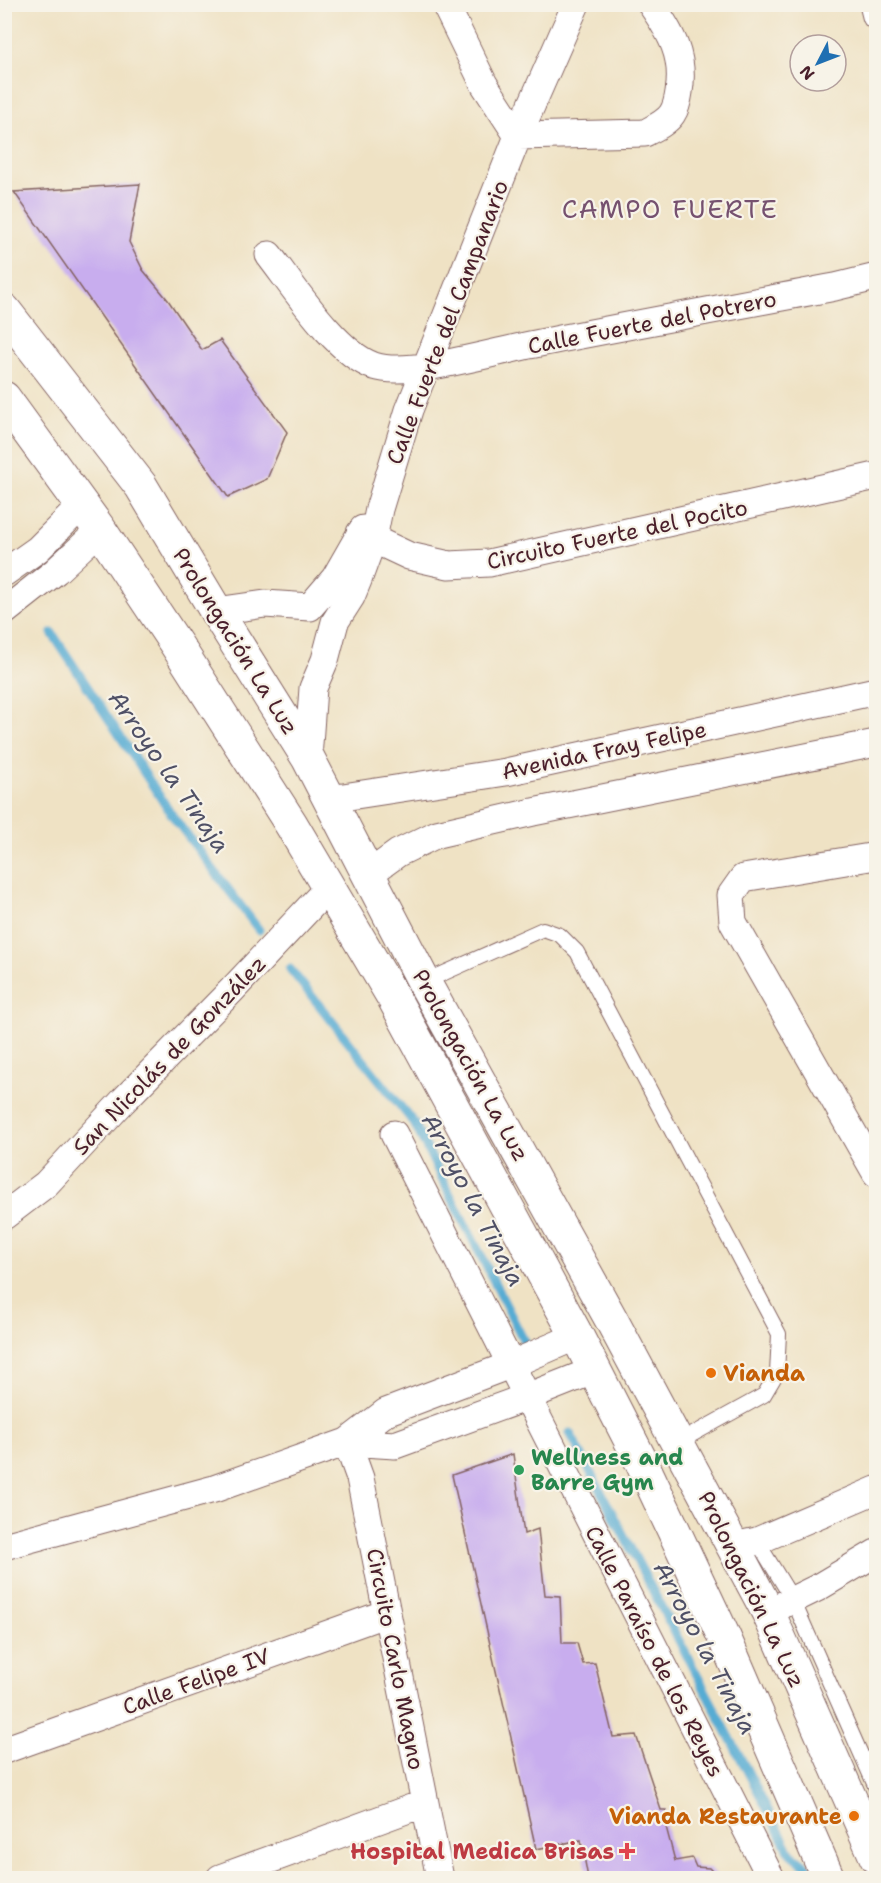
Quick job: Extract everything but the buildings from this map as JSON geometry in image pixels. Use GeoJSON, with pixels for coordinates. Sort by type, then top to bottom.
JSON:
{"type":"FeatureCollection","features":[{"type":"Feature","properties":{"kind":"main road","name":"Prolongación La Luz"},"geometry":{"type":"LineString","coordinates":[[4,310],[141,486],[308,758],[424,982],[677,1443],[745,1543],[780,1606],[875,1844]]}},
{"type":"Feature","properties":{"kind":"main road","name":"Prolongación La Luz"},"geometry":{"type":"LineString","coordinates":[[4,398],[91,518],[255,765],[392,995],[595,1370],[710,1606],[828,1878]]}},
{"type":"Feature","properties":{"kind":"street"},"geometry":{"type":"LineString","coordinates":[[445,4],[484,84],[518,136],[645,133],[661,125],[672,114],[678,99],[682,75],[677,50],[667,28],[651,4]]}},
{"type":"Feature","properties":{"kind":"street","name":"Calle Fuerte del Campanario"},"geometry":{"type":"LineString","coordinates":[[310,607],[366,536],[379,509],[409,410],[518,136],[576,4]]}},
{"type":"Feature","properties":{"kind":"street"},"geometry":{"type":"LineString","coordinates":[[873,4],[876,16]]}},
{"type":"Feature","properties":{"kind":"street","name":"Calle Fuerte del Potrero"},"geometry":{"type":"LineString","coordinates":[[269,255],[322,323],[347,350],[374,367],[394,370],[427,367],[533,344],[836,287],[876,277]]}},
{"type":"Feature","properties":{"kind":"street","name":"Circuito Fuerte del Pocito"},"geometry":{"type":"LineString","coordinates":[[366,536],[409,556],[449,565],[489,563],[876,476]]}},
{"type":"Feature","properties":{"kind":"street"},"geometry":{"type":"LineString","coordinates":[[4,573],[38,549],[91,518]]}},
{"type":"Feature","properties":{"kind":"street"},"geometry":{"type":"LineString","coordinates":[[4,612],[56,571],[91,518]]}},
{"type":"Feature","properties":{"kind":"street","name":"Calle Fuerte del Campanario"},"geometry":{"type":"LineString","coordinates":[[308,758],[313,688],[325,660],[334,622],[356,585],[366,536]]}},
{"type":"Feature","properties":{"kind":"street"},"geometry":{"type":"LineString","coordinates":[[216,611],[243,609],[265,604],[310,607],[334,622]]}},
{"type":"Feature","properties":{"kind":"street","name":"Avenida Fray Felipe"},"geometry":{"type":"LineString","coordinates":[[330,800],[506,772],[876,691]]}},
{"type":"Feature","properties":{"kind":"street","name":"Avenida Fray Felipe"},"geometry":{"type":"LineString","coordinates":[[369,874],[398,853],[437,834],[533,812],[876,743]]}},
{"type":"Feature","properties":{"kind":"street"},"geometry":{"type":"LineString","coordinates":[[876,855],[743,878],[731,895],[733,922],[876,1173]]}},
{"type":"Feature","properties":{"kind":"street","name":"San Nicolás de González"},"geometry":{"type":"LineString","coordinates":[[4,1216],[46,1184],[328,888]]}},
{"type":"Feature","properties":{"kind":"street","name":"Calle Paraíso de los Reyes"},"geometry":{"type":"LineString","coordinates":[[394,1134],[771,1878]]}},
{"type":"Feature","properties":{"kind":"street"},"geometry":{"type":"LineString","coordinates":[[4,1546],[214,1489],[347,1442],[386,1412],[510,1365],[578,1336]]}},
{"type":"Feature","properties":{"kind":"street"},"geometry":{"type":"LineString","coordinates":[[347,1442],[395,1445],[595,1370]]}},
{"type":"Feature","properties":{"kind":"street","name":"Circuito Carlo Magno"},"geometry":{"type":"LineString","coordinates":[[347,1442],[360,1478],[440,1878]]}},
{"type":"Feature","properties":{"kind":"street"},"geometry":{"type":"LineString","coordinates":[[745,1543],[873,1501]]}},
{"type":"Feature","properties":{"kind":"street"},"geometry":{"type":"LineString","coordinates":[[780,1606],[876,1553]]}},
{"type":"Feature","properties":{"kind":"street","name":"Calle Felipe IV"},"geometry":{"type":"LineString","coordinates":[[4,1750],[387,1612]]}},
{"type":"Feature","properties":{"kind":"street"},"geometry":{"type":"LineString","coordinates":[[219,1878],[425,1803]]}},
{"type":"Feature","properties":{"kind":"lane"},"geometry":{"type":"LineString","coordinates":[[424,982],[543,929],[560,935],[577,952],[779,1334],[777,1373],[764,1395],[677,1443]]}},
{"type":"Feature","properties":{"kind":"lane"},"geometry":{"type":"LineString","coordinates":[[780,1606],[876,1788]]}},
{"type":"Feature","properties":{"kind":"waterway","name":"Arroyo la Tinaja"},"geometry":{"type":"LineString","coordinates":[[52,633],[172,815],[259,930]]}},
{"type":"Feature","properties":{"kind":"waterway","name":"Arroyo la Tinaja"},"geometry":{"type":"LineString","coordinates":[[290,969],[414,1123],[524,1341]]}},
{"type":"Feature","properties":{"kind":"waterway","name":"Arroyo la Tinaja"},"geometry":{"type":"LineString","coordinates":[[570,1433],[791,1854],[814,1872]]}},
{"type":"Feature","properties":{"kind":"place","name":"Vianda"},"geometry":{"type":"Point","coordinates":[711,1373]}},
{"type":"Feature","properties":{"kind":"place","name":"Wellness and Barre Gym"},"geometry":{"type":"Point","coordinates":[519,1470]}},
{"type":"Feature","properties":{"kind":"place","name":"Vianda Restaurante"},"geometry":{"type":"Point","coordinates":[854,1816]}},
{"type":"Feature","properties":{"kind":"place","name":"Hospital Medica Brisas"},"geometry":{"type":"Point","coordinates":[627,1851]}},
{"type":"Feature","properties":{"kind":"district","name":"CAMPO FUERTE"},"geometry":{"type":"Point","coordinates":[670,209]}}]}
